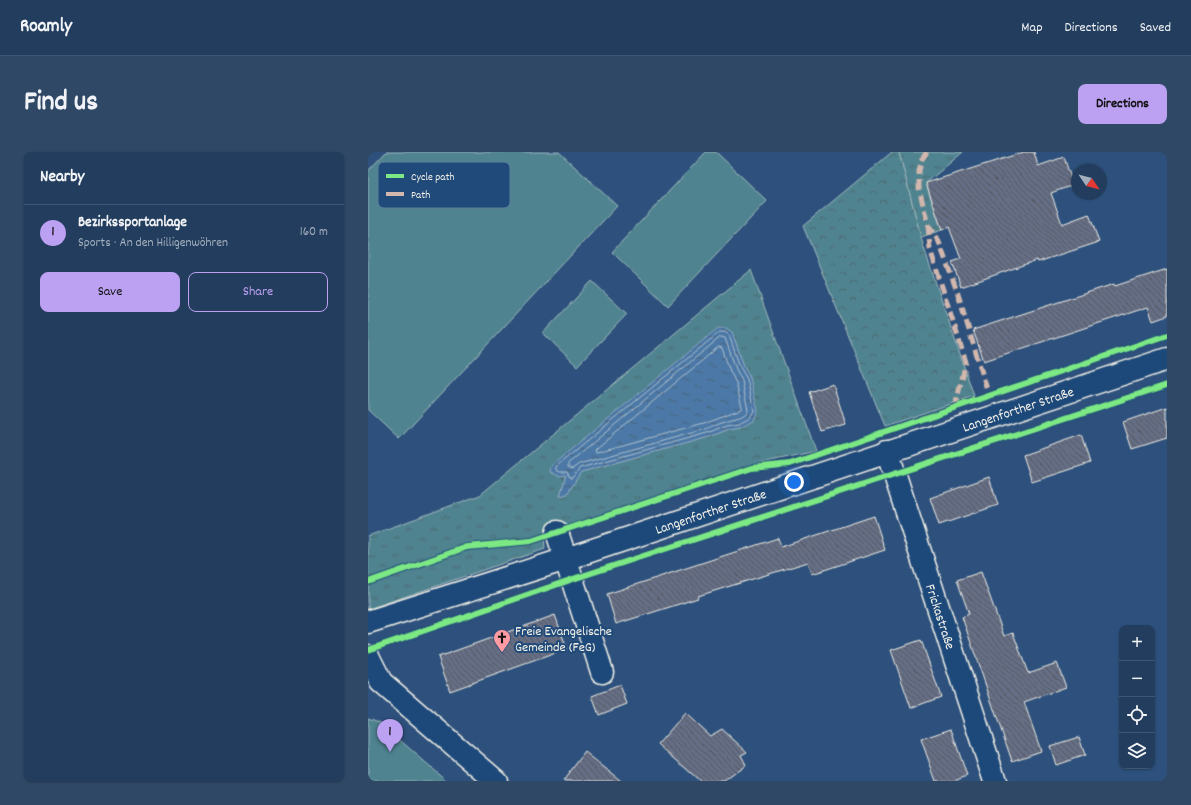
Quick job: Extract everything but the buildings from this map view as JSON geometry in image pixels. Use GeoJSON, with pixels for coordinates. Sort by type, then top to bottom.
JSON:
{"type":"FeatureCollection","features":[{"type":"Feature","properties":{"kind":"main road","name":"Langenforther Straße"},"geometry":{"type":"LineString","coordinates":[[368,622],[566,559],[1167,359]]}},
{"type":"Feature","properties":{"kind":"main road","name":"Frickastraße"},"geometry":{"type":"LineString","coordinates":[[887,451],[994,781]]}},
{"type":"Feature","properties":{"kind":"main road"},"geometry":{"type":"LineString","coordinates":[[557,532],[602,672]]}},
{"type":"Feature","properties":{"kind":"main road"},"geometry":{"type":"LineString","coordinates":[[368,656],[381,682],[493,780]]}},
{"type":"Feature","properties":{"kind":"green space"},"geometry":{"type":"Polygon","coordinates":[[[386,152],[559,152],[617,206],[399,439],[368,410],[368,171],[386,152]]]}},
{"type":"Feature","properties":{"kind":"green space"},"geometry":{"type":"Polygon","coordinates":[[[706,152],[716,152],[767,201],[668,306],[612,252],[706,152]]]}},
{"type":"Feature","properties":{"kind":"green space"},"geometry":{"type":"Polygon","coordinates":[[[892,152],[899,152],[923,245],[974,396],[885,426],[803,226],[892,152]]]}},
{"type":"Feature","properties":{"kind":"green space"},"geometry":{"type":"Polygon","coordinates":[[[899,152],[963,152],[926,183],[942,230],[921,237],[899,152]]]}},
{"type":"Feature","properties":{"kind":"green space"},"geometry":{"type":"Polygon","coordinates":[[[751,270],[816,451],[757,464],[544,533],[545,549],[368,609],[368,536],[480,495],[751,270]],[[735,340],[566,475],[560,496],[567,494],[581,472],[740,427],[750,378],[735,340]]]}},
{"type":"Feature","properties":{"kind":"green space"},"geometry":{"type":"Polygon","coordinates":[[[592,281],[627,314],[577,366],[543,333],[592,281]]]}},
{"type":"Feature","properties":{"kind":"green space"},"geometry":{"type":"Polygon","coordinates":[[[368,718],[379,722],[447,781],[368,781],[368,718]]]}},
{"type":"Feature","properties":{"kind":"water"},"geometry":{"type":"Polygon","coordinates":[[[718,328],[726,328],[732,332],[744,366],[750,378],[758,411],[754,420],[740,427],[729,429],[709,437],[581,472],[567,494],[560,496],[566,475],[559,476],[550,472],[551,466],[718,328]]]}},
{"type":"Feature","properties":{"kind":"marked path"},"geometry":{"type":"LineString","coordinates":[[927,152],[922,159],[919,171],[919,188],[928,225],[939,242],[958,294],[989,396]]}},
{"type":"Feature","properties":{"kind":"marked path"},"geometry":{"type":"LineString","coordinates":[[928,225],[930,249],[966,362],[955,407]]}},
{"type":"Feature","properties":{"kind":"cycle path"},"geometry":{"type":"LineString","coordinates":[[368,582],[467,547],[531,541],[752,468],[790,464],[1167,335]]}},
{"type":"Feature","properties":{"kind":"cycle path"},"geometry":{"type":"LineString","coordinates":[[368,650],[573,579],[1167,385]]}},
{"type":"Feature","properties":{"kind":"place","name":"Freie Evangelische Gemeinde (FeG)"},"geometry":{"type":"Point","coordinates":[502,653]}},
{"type":"Feature","properties":{"kind":"place","name":"Bezirkssportanlage"},"geometry":{"type":"Point","coordinates":[390,752]}}]}
